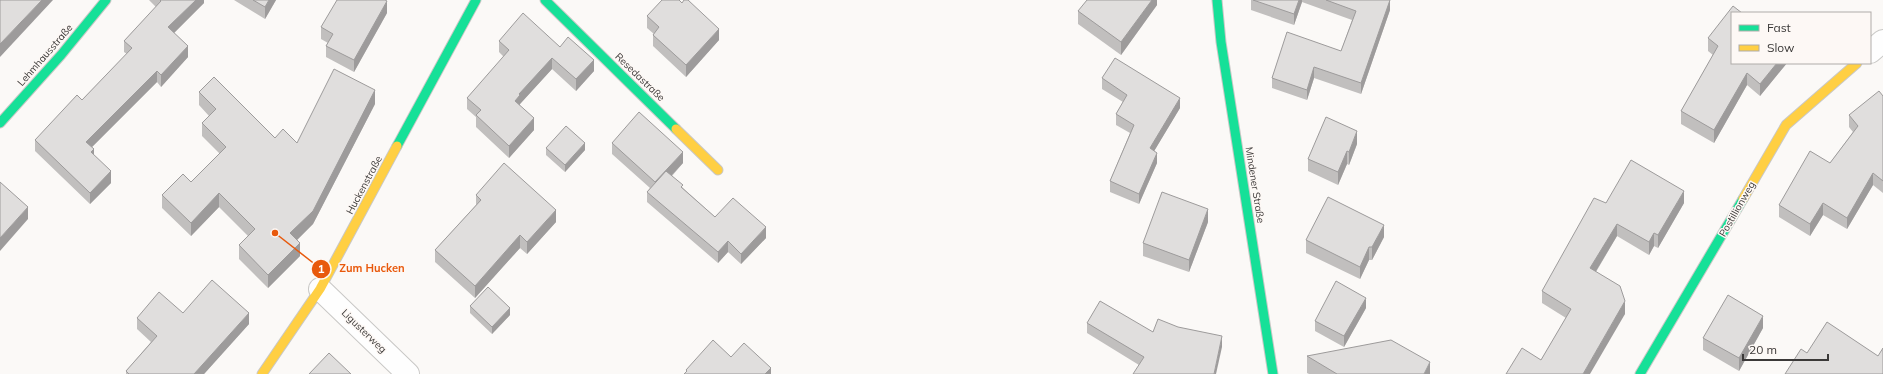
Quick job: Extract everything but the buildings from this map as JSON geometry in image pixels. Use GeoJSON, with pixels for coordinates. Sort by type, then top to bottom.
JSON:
{"type":"FeatureCollection","features":[{"type":"Feature","properties":{"kind":"street","name":"Lehmhausstraße"},"geometry":{"type":"LineString","coordinates":[[0,123],[61,55],[106,0]]}},
{"type":"Feature","properties":{"kind":"street","name":"Huckenstraße"},"geometry":{"type":"LineString","coordinates":[[262,374],[320,289],[476,0]]}},
{"type":"Feature","properties":{"kind":"street","name":"Resedastraße"},"geometry":{"type":"LineString","coordinates":[[545,0],[718,170]]}},
{"type":"Feature","properties":{"kind":"street","name":"Mindener Straße"},"geometry":{"type":"LineString","coordinates":[[1217,0],[1221,42],[1273,374]]}},
{"type":"Feature","properties":{"kind":"street"},"geometry":{"type":"LineString","coordinates":[[1871,51],[1883,41]]}},
{"type":"Feature","properties":{"kind":"street","name":"Postillionweg"},"geometry":{"type":"LineString","coordinates":[[1640,374],[1786,125],[1857,64]]}},
{"type":"Feature","properties":{"kind":"street","name":"Ligusterweg"},"geometry":{"type":"LineString","coordinates":[[320,289],[408,374]]}},
{"type":"Feature","properties":{"kind":"traffic: fast"},"geometry":{"type":"LineString","coordinates":[[0,123],[61,55],[106,0]]}},
{"type":"Feature","properties":{"kind":"traffic: fast"},"geometry":{"type":"LineString","coordinates":[[397,146],[476,0]]}},
{"type":"Feature","properties":{"kind":"traffic: fast"},"geometry":{"type":"LineString","coordinates":[[545,0],[676,129]]}},
{"type":"Feature","properties":{"kind":"traffic: fast"},"geometry":{"type":"LineString","coordinates":[[1217,0],[1221,42],[1273,374]]}},
{"type":"Feature","properties":{"kind":"traffic: fast"},"geometry":{"type":"LineString","coordinates":[[1640,374],[1743,199]]}},
{"type":"Feature","properties":{"kind":"traffic: slow"},"geometry":{"type":"LineString","coordinates":[[1743,199],[1786,125],[1856,64]]}},
{"type":"Feature","properties":{"kind":"traffic: slow"},"geometry":{"type":"LineString","coordinates":[[676,129],[718,170]]}},
{"type":"Feature","properties":{"kind":"traffic: slow"},"geometry":{"type":"LineString","coordinates":[[262,374],[320,289],[397,146]]}},
{"type":"Feature","properties":{"kind":"place","name":"Zum Hucken"},"geometry":{"type":"Point","coordinates":[275,233]}}]}
